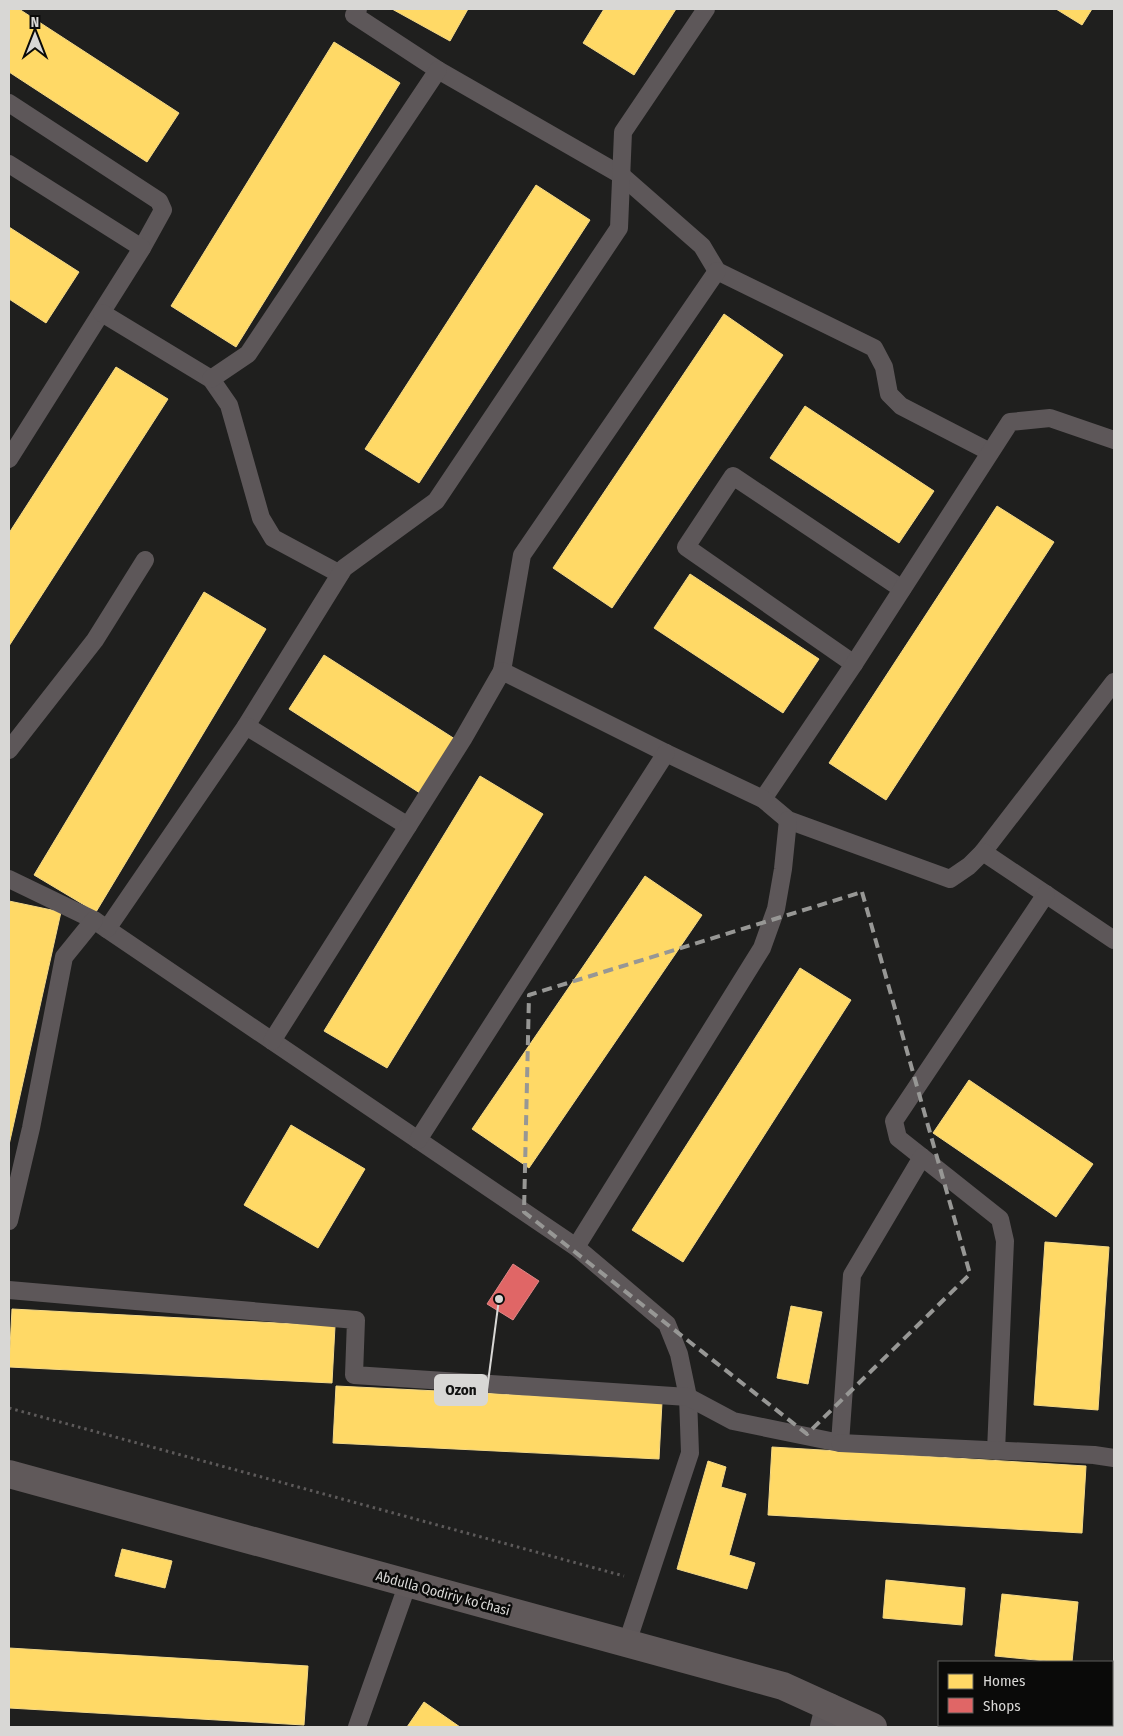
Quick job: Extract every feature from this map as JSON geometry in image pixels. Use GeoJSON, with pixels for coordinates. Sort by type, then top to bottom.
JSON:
{"type":"FeatureCollection","features":[{"type":"Feature","properties":{"kind":"street","name":"Abdulla Qodiriy koʻchasi"},"geometry":{"type":"LineString","coordinates":[[9,1474],[783,1686],[827,1717],[873,1727]]}},
{"type":"Feature","properties":{"kind":"lane"},"geometry":{"type":"LineString","coordinates":[[358,9],[354,15],[438,70],[621,176],[702,246],[717,271],[874,348],[884,367],[889,394],[902,406],[990,452]]}},
{"type":"Feature","properties":{"kind":"lane"},"geometry":{"type":"LineString","coordinates":[[9,1221],[31,1128],[64,957],[101,925],[246,726],[344,568],[436,500],[619,228],[623,132],[706,9]]}},
{"type":"Feature","properties":{"kind":"lane"},"geometry":{"type":"LineString","coordinates":[[211,379],[248,354],[438,70]]}},
{"type":"Feature","properties":{"kind":"lane"},"geometry":{"type":"LineString","coordinates":[[9,103],[159,201],[163,210],[102,313],[9,459]]}},
{"type":"Feature","properties":{"kind":"lane"},"geometry":{"type":"LineString","coordinates":[[9,164],[142,248]]}},
{"type":"Feature","properties":{"kind":"lane"},"geometry":{"type":"LineString","coordinates":[[272,1041],[463,739],[502,671],[522,555],[717,271]]}},
{"type":"Feature","properties":{"kind":"lane"},"geometry":{"type":"LineString","coordinates":[[102,313],[211,379],[229,405],[261,518],[273,538],[340,574]]}},
{"type":"Feature","properties":{"kind":"lane"},"geometry":{"type":"LineString","coordinates":[[763,799],[854,664],[1010,422],[1050,418],[1114,440]]}},
{"type":"Feature","properties":{"kind":"lane"},"geometry":{"type":"LineString","coordinates":[[854,664],[686,547],[691,539],[733,476],[902,589]]}},
{"type":"Feature","properties":{"kind":"lane"},"geometry":{"type":"LineString","coordinates":[[9,750],[95,640],[145,560]]}},
{"type":"Feature","properties":{"kind":"lane"},"geometry":{"type":"LineString","coordinates":[[502,671],[763,799],[788,820],[950,879],[969,866],[984,852],[1114,682]]}},
{"type":"Feature","properties":{"kind":"lane"},"geometry":{"type":"LineString","coordinates":[[246,726],[408,826]]}},
{"type":"Feature","properties":{"kind":"lane"},"geometry":{"type":"LineString","coordinates":[[418,1140],[666,753]]}},
{"type":"Feature","properties":{"kind":"lane"},"geometry":{"type":"LineString","coordinates":[[576,1247],[762,948],[776,909],[783,869],[788,820]]}},
{"type":"Feature","properties":{"kind":"lane"},"geometry":{"type":"LineString","coordinates":[[984,852],[1114,940]]}},
{"type":"Feature","properties":{"kind":"lane"},"geometry":{"type":"LineString","coordinates":[[9,879],[101,925],[576,1247],[667,1324],[679,1354],[688,1397],[690,1453],[627,1644]]}},
{"type":"Feature","properties":{"kind":"lane"},"geometry":{"type":"LineString","coordinates":[[996,1451],[1005,1240],[1000,1219],[898,1138],[894,1121],[1046,894]]}},
{"type":"Feature","properties":{"kind":"lane"},"geometry":{"type":"LineString","coordinates":[[840,1444],[852,1275],[922,1157]]}},
{"type":"Feature","properties":{"kind":"lane"},"geometry":{"type":"LineString","coordinates":[[9,1290],[356,1320],[354,1375],[688,1397],[733,1421],[840,1444],[1094,1455],[1114,1458]]}},
{"type":"Feature","properties":{"kind":"lane"},"geometry":{"type":"LineString","coordinates":[[357,1727],[408,1584]]}},
{"type":"Feature","properties":{"kind":"path"},"geometry":{"type":"LineString","coordinates":[[9,1408],[647,1582]]}},
{"type":"Feature","properties":{"kind":"highlighted area"},"geometry":{"type":"Polygon","coordinates":[[[862,892],[970,1274],[807,1434],[524,1212],[529,995],[862,892]]]}},
{"type":"Feature","properties":{"kind":"building: Homes"},"geometry":{"type":"Polygon","coordinates":[[[9,9],[19,9],[179,113],[147,162],[9,72],[9,9]]]}},
{"type":"Feature","properties":{"kind":"building: Homes"},"geometry":{"type":"Polygon","coordinates":[[[392,9],[468,9],[450,41],[392,9]]]}},
{"type":"Feature","properties":{"kind":"building: Homes"},"geometry":{"type":"Polygon","coordinates":[[[604,9],[676,9],[634,75],[583,43],[604,9]]]}},
{"type":"Feature","properties":{"kind":"building: Homes"},"geometry":{"type":"Polygon","coordinates":[[[1056,9],[1092,9],[1082,25],[1056,9]]]}},
{"type":"Feature","properties":{"kind":"building: Homes"},"geometry":{"type":"Polygon","coordinates":[[[334,42],[400,83],[236,347],[171,306],[334,42]]]}},
{"type":"Feature","properties":{"kind":"building: Homes"},"geometry":{"type":"Polygon","coordinates":[[[536,185],[590,220],[419,483],[365,449],[536,185]]]}},
{"type":"Feature","properties":{"kind":"building: Homes"},"geometry":{"type":"Polygon","coordinates":[[[9,227],[79,272],[46,323],[9,299],[9,227]]]}},
{"type":"Feature","properties":{"kind":"building: Homes"},"geometry":{"type":"Polygon","coordinates":[[[724,314],[783,355],[612,608],[553,568],[724,314]]]}},
{"type":"Feature","properties":{"kind":"building: Homes"},"geometry":{"type":"Polygon","coordinates":[[[116,367],[168,399],[9,646],[9,533],[116,367]]]}},
{"type":"Feature","properties":{"kind":"building: Homes"},"geometry":{"type":"Polygon","coordinates":[[[805,406],[934,491],[899,543],[770,458],[805,406]]]}},
{"type":"Feature","properties":{"kind":"building: Homes"},"geometry":{"type":"Polygon","coordinates":[[[997,506],[1054,542],[886,800],[829,763],[997,506]]]}},
{"type":"Feature","properties":{"kind":"building: Homes"},"geometry":{"type":"Polygon","coordinates":[[[690,574],[819,659],[783,713],[654,628],[690,574]]]}},
{"type":"Feature","properties":{"kind":"building: Homes"},"geometry":{"type":"Polygon","coordinates":[[[204,592],[266,629],[96,912],[34,875],[204,592]]]}},
{"type":"Feature","properties":{"kind":"building: Homes"},"geometry":{"type":"Polygon","coordinates":[[[324,655],[458,741],[423,795],[289,709],[324,655]]]}},
{"type":"Feature","properties":{"kind":"building: Homes"},"geometry":{"type":"Polygon","coordinates":[[[480,776],[543,814],[387,1068],[324,1031],[480,776]]]}},
{"type":"Feature","properties":{"kind":"building: Homes"},"geometry":{"type":"Polygon","coordinates":[[[645,876],[702,915],[529,1168],[472,1129],[645,876]]]}},
{"type":"Feature","properties":{"kind":"building: Homes"},"geometry":{"type":"Polygon","coordinates":[[[9,901],[61,912],[9,1145],[9,901]]]}},
{"type":"Feature","properties":{"kind":"building: Homes"},"geometry":{"type":"Polygon","coordinates":[[[800,968],[851,1000],[683,1262],[632,1230],[800,968]]]}},
{"type":"Feature","properties":{"kind":"building: Homes"},"geometry":{"type":"Polygon","coordinates":[[[969,1080],[1093,1164],[1056,1217],[933,1133],[969,1080]]]}},
{"type":"Feature","properties":{"kind":"building: Homes"},"geometry":{"type":"Polygon","coordinates":[[[291,1125],[365,1169],[318,1248],[244,1205],[291,1125]]]}},
{"type":"Feature","properties":{"kind":"building: Homes"},"geometry":{"type":"Polygon","coordinates":[[[1045,1242],[1109,1247],[1098,1410],[1034,1405],[1045,1242]]]}},
{"type":"Feature","properties":{"kind":"building: Homes"},"geometry":{"type":"Polygon","coordinates":[[[791,1306],[822,1312],[808,1384],[777,1378],[791,1306]]]}},
{"type":"Feature","properties":{"kind":"building: Homes"},"geometry":{"type":"Polygon","coordinates":[[[12,1309],[335,1326],[332,1383],[9,1367],[12,1309]]]}},
{"type":"Feature","properties":{"kind":"building: Homes"},"geometry":{"type":"Polygon","coordinates":[[[336,1386],[662,1402],[659,1459],[333,1443],[336,1386]]]}},
{"type":"Feature","properties":{"kind":"building: Homes"},"geometry":{"type":"Polygon","coordinates":[[[772,1447],[1086,1466],[1082,1533],[768,1515],[772,1447]]]}},
{"type":"Feature","properties":{"kind":"building: Homes"},"geometry":{"type":"Polygon","coordinates":[[[708,1461],[726,1467],[721,1487],[746,1494],[729,1555],[755,1563],[747,1589],[677,1569],[708,1461]]]}},
{"type":"Feature","properties":{"kind":"building: Homes"},"geometry":{"type":"Polygon","coordinates":[[[122,1549],[172,1561],[165,1588],[115,1576],[122,1549]]]}},
{"type":"Feature","properties":{"kind":"building: Homes"},"geometry":{"type":"Polygon","coordinates":[[[886,1580],[965,1588],[962,1625],[883,1618],[886,1580]]]}},
{"type":"Feature","properties":{"kind":"building: Homes"},"geometry":{"type":"Polygon","coordinates":[[[1002,1594],[1078,1602],[1072,1661],[1046,1661],[995,1656],[1002,1594]]]}},
{"type":"Feature","properties":{"kind":"building: Homes"},"geometry":{"type":"Polygon","coordinates":[[[9,1648],[308,1666],[304,1725],[9,1708],[9,1648]]]}},
{"type":"Feature","properties":{"kind":"building: Homes"},"geometry":{"type":"Polygon","coordinates":[[[424,1702],[460,1727],[407,1727],[424,1702]]]}},
{"type":"Feature","properties":{"kind":"building: Shops"},"geometry":{"type":"Polygon","coordinates":[[[513,1264],[539,1281],[513,1320],[487,1304],[513,1264]]]}},
{"type":"Feature","properties":{"kind":"place","name":"Ozon"},"geometry":{"type":"Point","coordinates":[499,1299]}}]}
